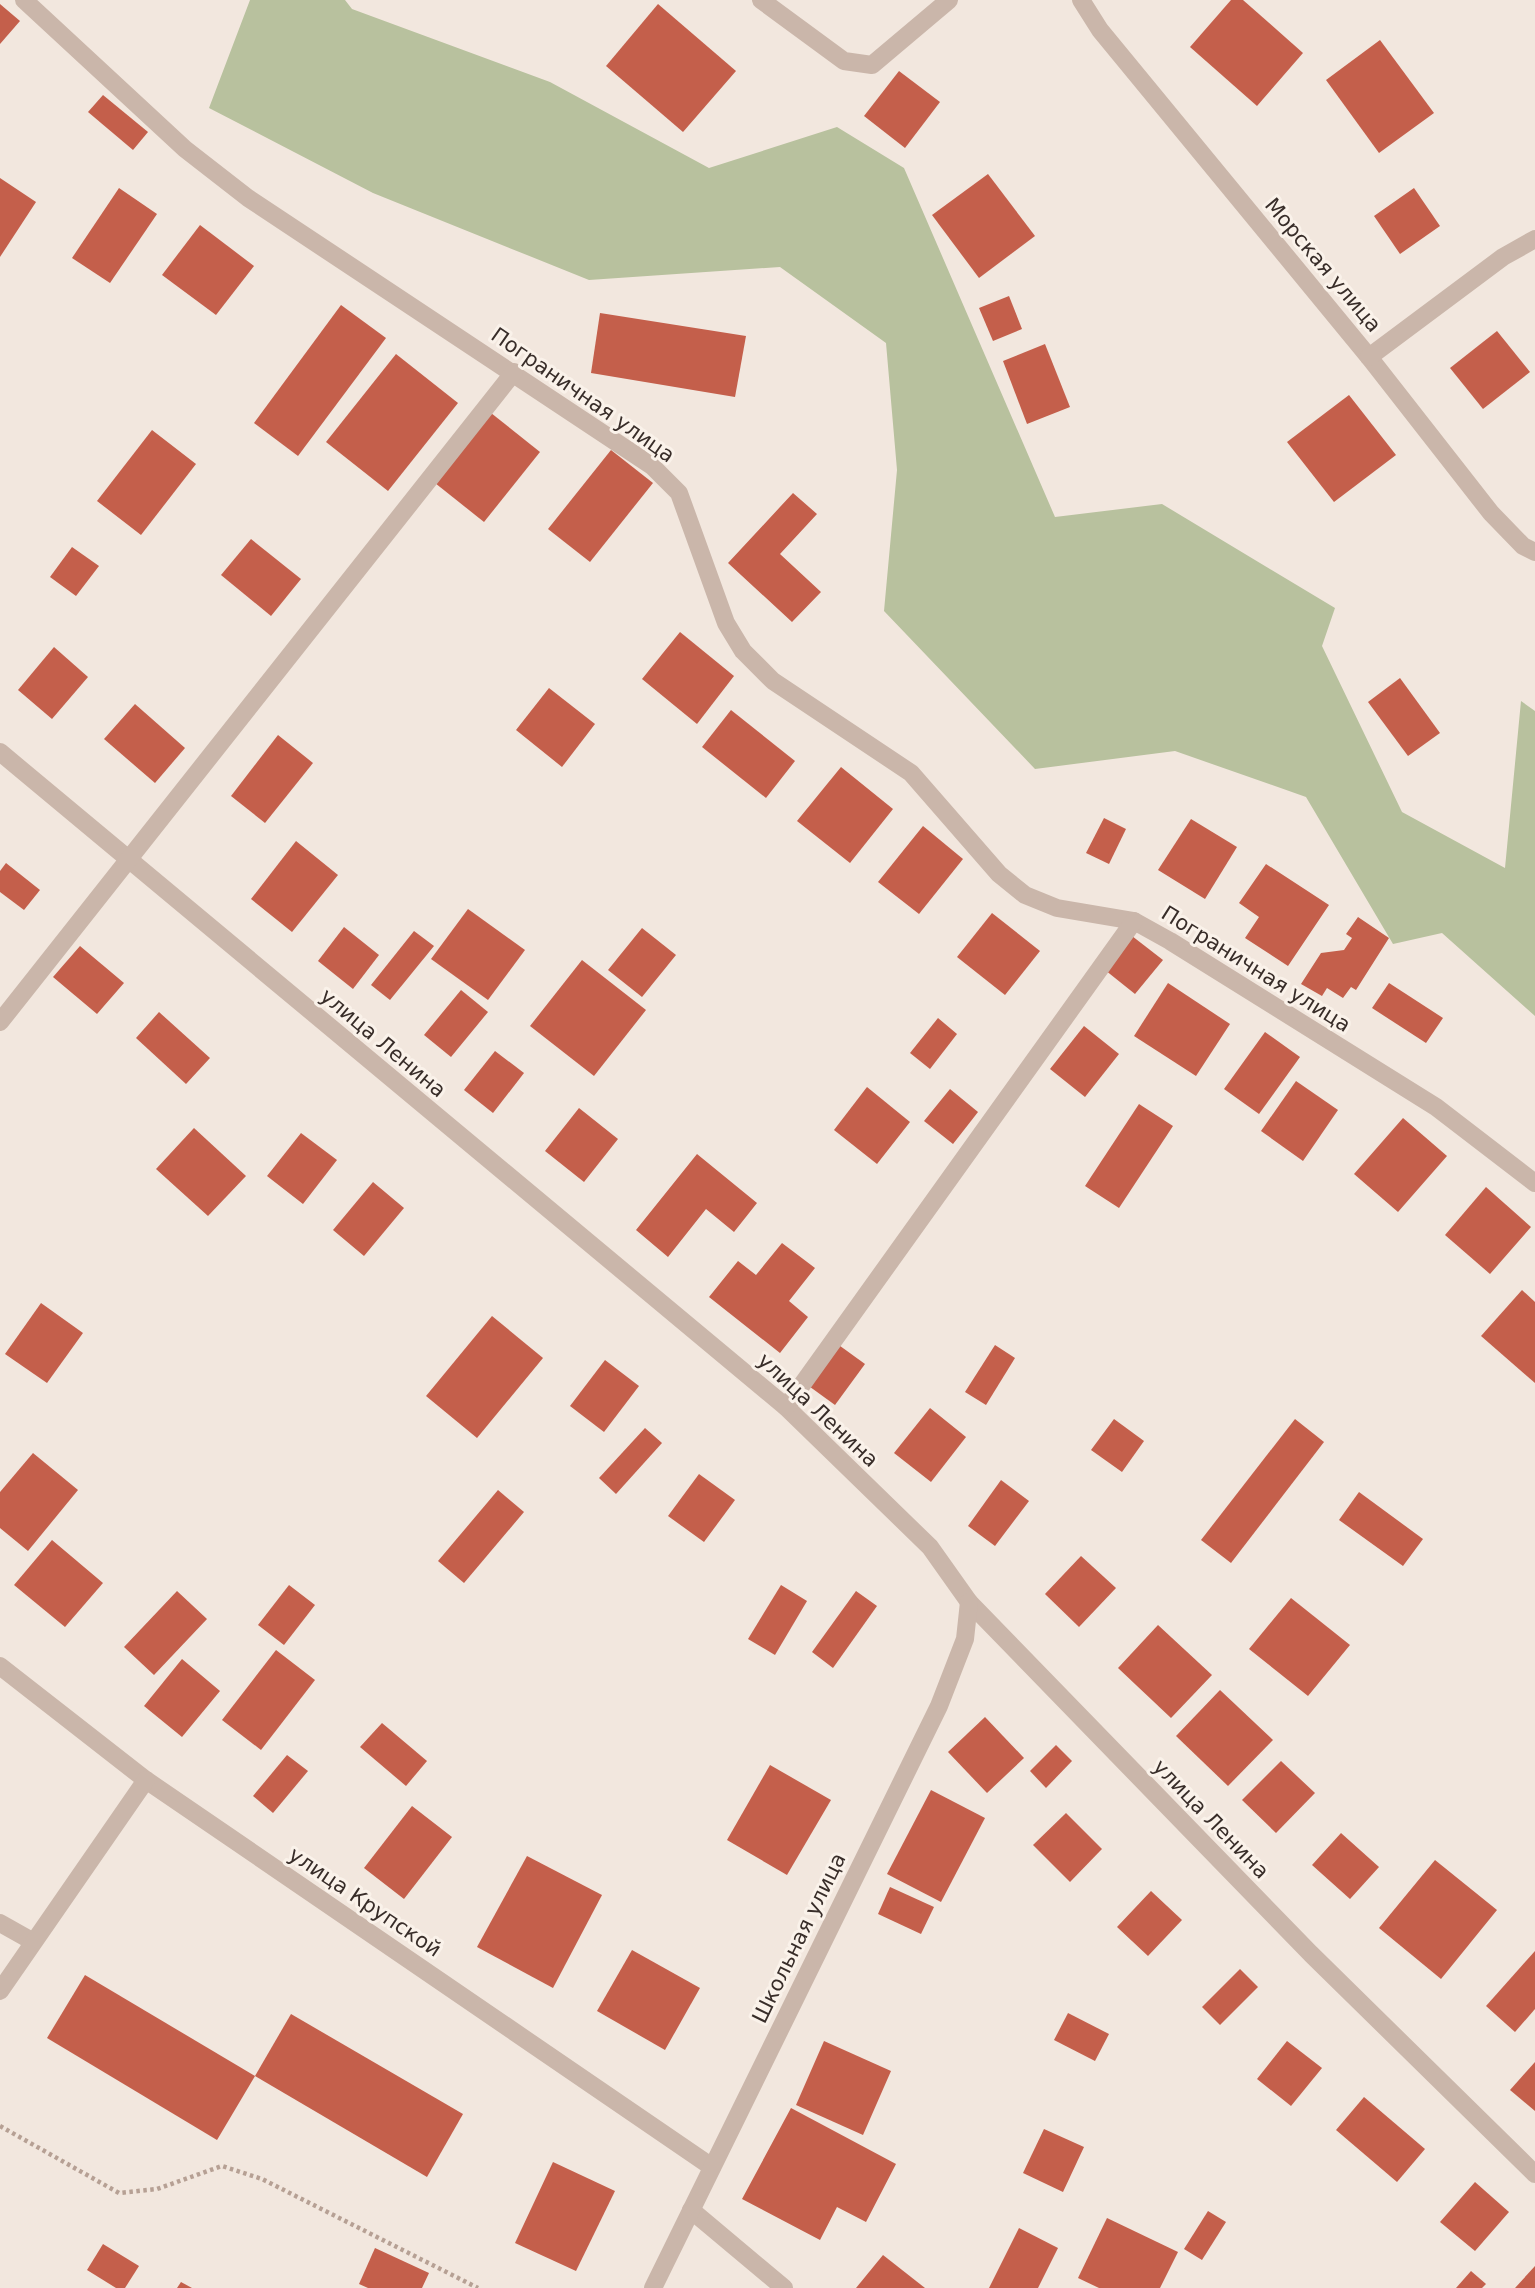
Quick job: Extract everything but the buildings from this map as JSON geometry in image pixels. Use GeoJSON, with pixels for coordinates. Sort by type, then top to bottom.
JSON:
{"type":"FeatureCollection","features":[{"type":"Feature","properties":{"kind":"street","name":"Пограничная улица"},"geometry":{"type":"LineString","coordinates":[[24,0],[185,149],[248,198],[652,466],[679,493],[726,623],[743,651],[773,681],[911,773],[999,874],[1025,895],[1057,908],[1134,921],[1436,1107],[1535,1183]]}},
{"type":"Feature","properties":{"kind":"street"},"geometry":{"type":"LineString","coordinates":[[761,0],[844,61],[872,65],[949,0]]}},
{"type":"Feature","properties":{"kind":"street","name":"Морская улица"},"geometry":{"type":"LineString","coordinates":[[1081,0],[1100,30],[1369,357],[1490,513],[1523,546],[1535,552]]}},
{"type":"Feature","properties":{"kind":"street"},"geometry":{"type":"LineString","coordinates":[[1369,357],[1503,257],[1535,239]]}},
{"type":"Feature","properties":{"kind":"street"},"geometry":{"type":"LineString","coordinates":[[0,1022],[514,372]]}},
{"type":"Feature","properties":{"kind":"street","name":"улица Ленина"},"geometry":{"type":"LineString","coordinates":[[0,752],[786,1408],[930,1547],[969,1602],[1311,1954],[1535,2174]]}},
{"type":"Feature","properties":{"kind":"street"},"geometry":{"type":"LineString","coordinates":[[786,1408],[1134,921]]}},
{"type":"Feature","properties":{"kind":"street","name":"Школьная улица"},"geometry":{"type":"LineString","coordinates":[[653,2288],[939,1706],[965,1639],[969,1602]]}},
{"type":"Feature","properties":{"kind":"street","name":"улица Крупской"},"geometry":{"type":"LineString","coordinates":[[0,1666],[146,1780],[712,2167]]}},
{"type":"Feature","properties":{"kind":"street"},"geometry":{"type":"LineString","coordinates":[[0,1991],[32,1941],[146,1780]]}},
{"type":"Feature","properties":{"kind":"street"},"geometry":{"type":"LineString","coordinates":[[0,1923],[32,1941]]}},
{"type":"Feature","properties":{"kind":"street"},"geometry":{"type":"LineString","coordinates":[[691,2210],[783,2288]]}},
{"type":"Feature","properties":{"kind":"path"},"geometry":{"type":"LineString","coordinates":[[0,2126],[119,2193],[157,2189],[222,2166],[262,2179],[478,2288]]}},
{"type":"Feature","properties":{"kind":"green space"},"geometry":{"type":"Polygon","coordinates":[[[250,0],[345,0],[352,9],[550,82],[709,168],[837,127],[904,168],[1055,517],[1162,504],[1335,608],[1322,646],[1402,812],[1505,868],[1521,701],[1535,711],[1535,1016],[1442,933],[1393,944],[1306,797],[1175,751],[1035,769],[884,611],[897,470],[886,343],[780,267],[589,280],[373,193],[209,108],[250,0]]]}}]}
